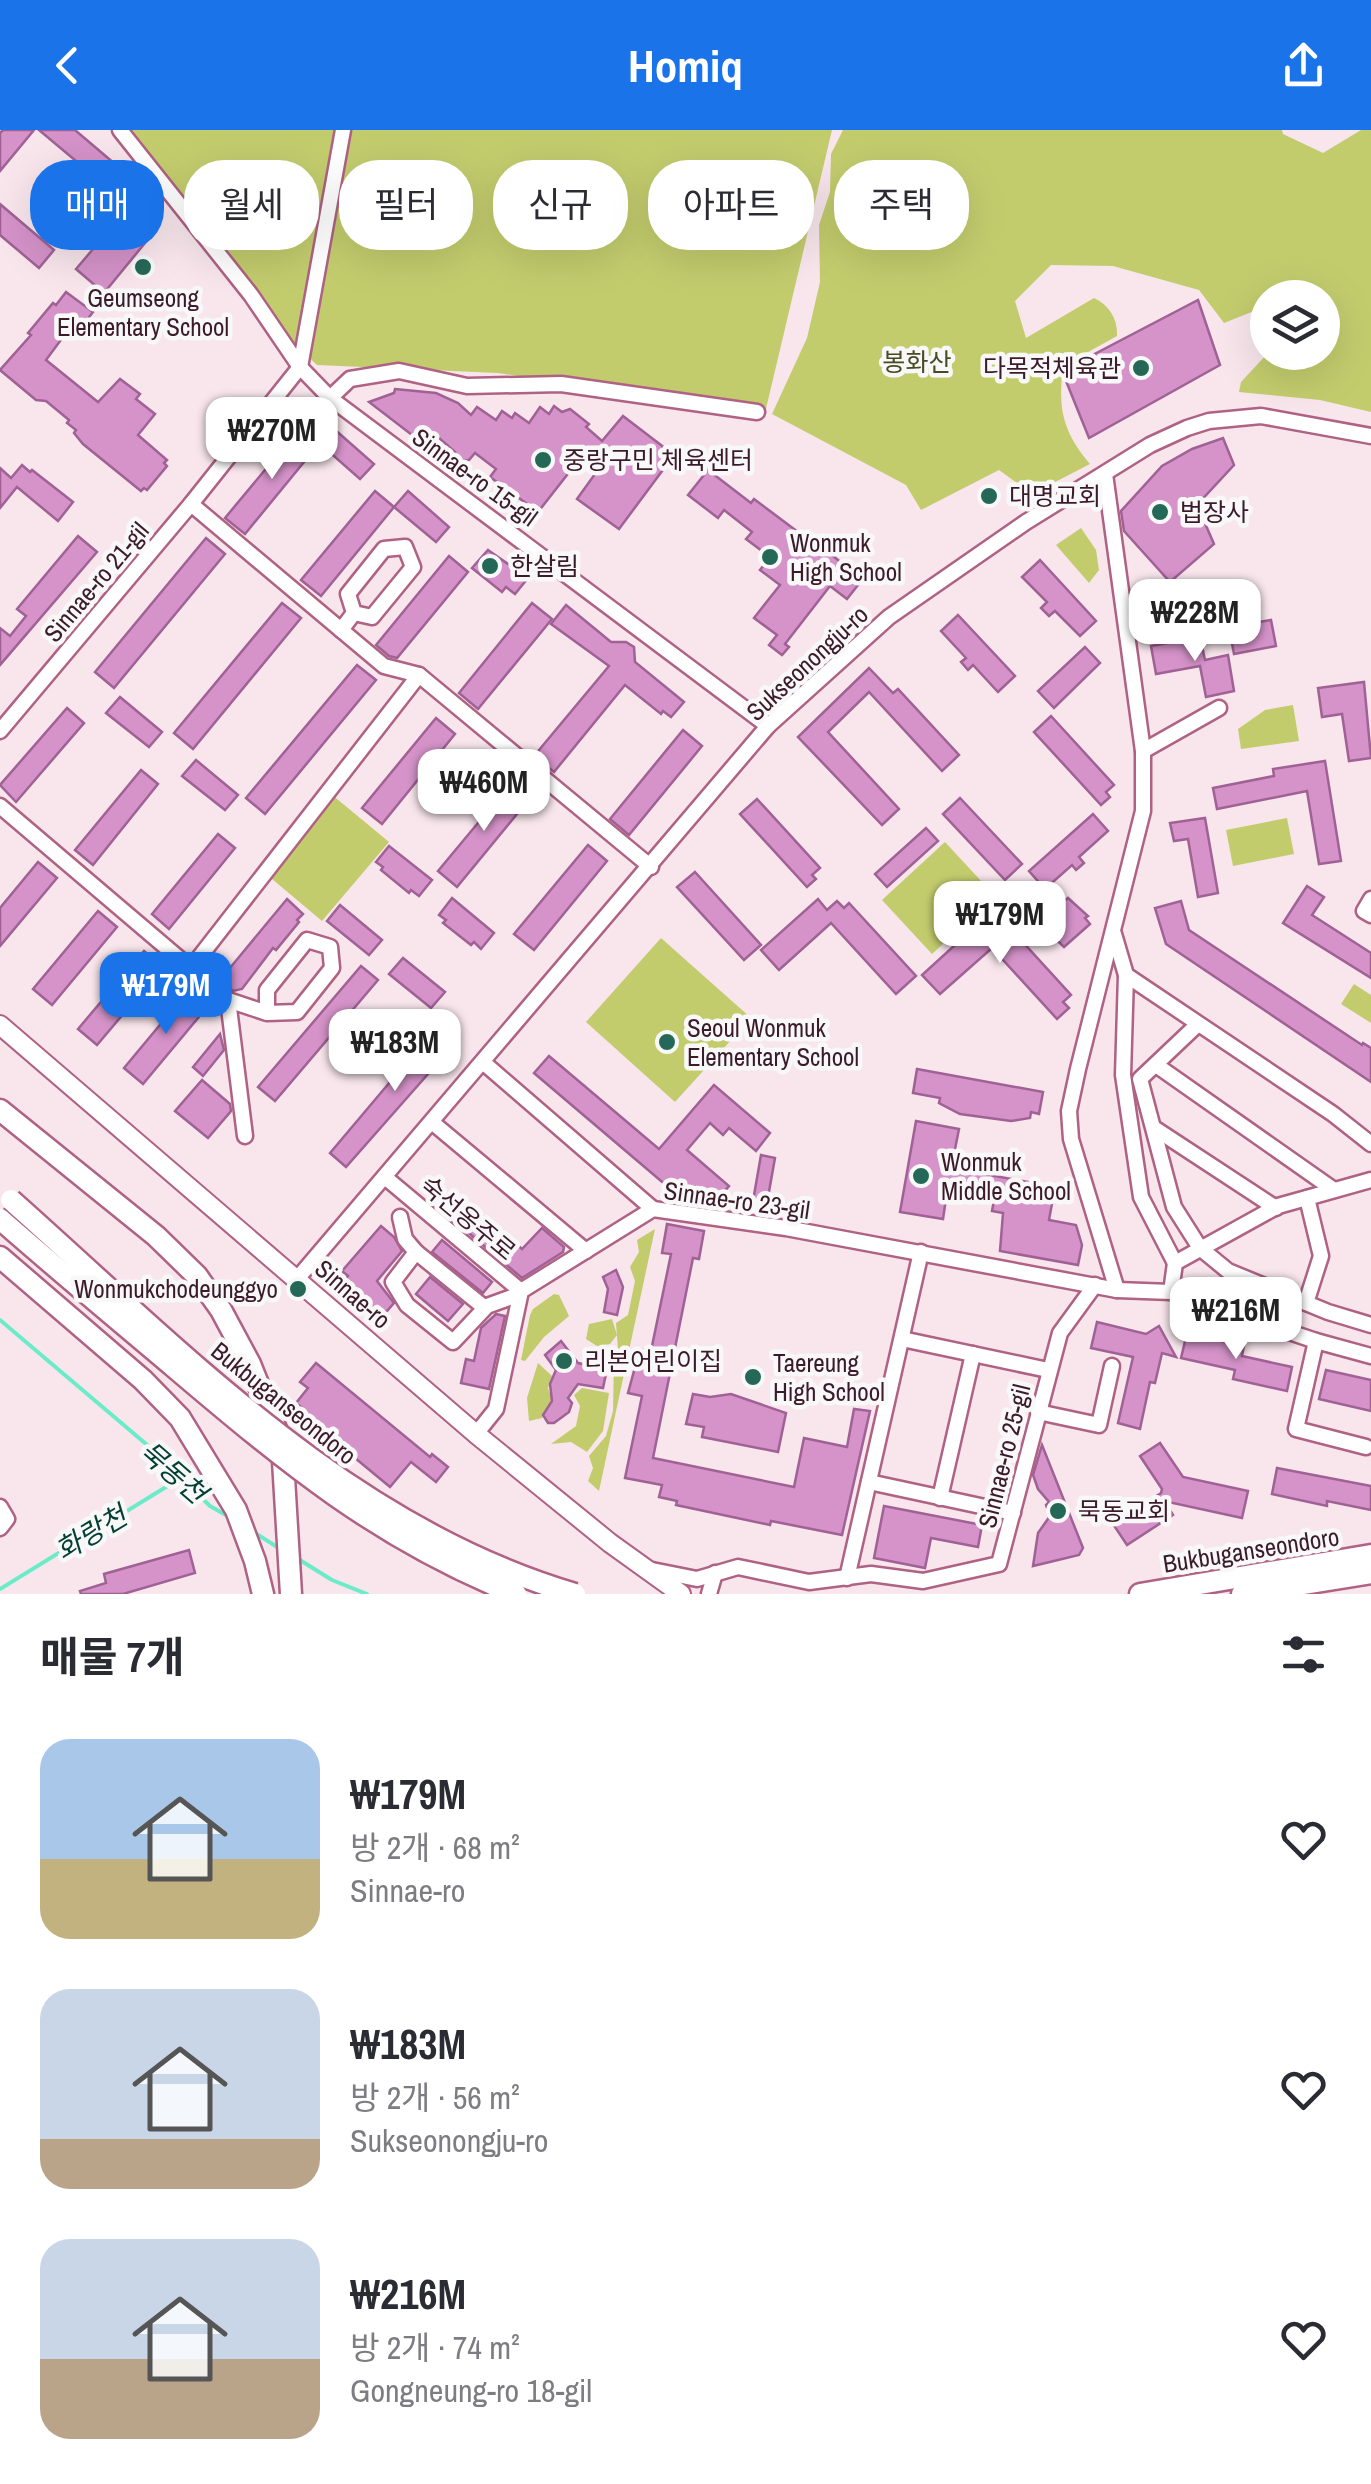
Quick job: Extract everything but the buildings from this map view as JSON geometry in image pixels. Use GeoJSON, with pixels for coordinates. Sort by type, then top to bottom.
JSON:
{"type":"FeatureCollection","features":[{"type":"Feature","properties":{"kind":"highway"},"geometry":{"type":"LineString","coordinates":[[0,1110],[156,1236],[197,1276],[221,1310],[250,1364],[282,1444],[291,1593]]}},
{"type":"Feature","properties":{"kind":"highway","name":"Bukbuganseondoro"},"geometry":{"type":"LineString","coordinates":[[4,1203],[274,1453],[390,1533],[516,1594]]}},
{"type":"Feature","properties":{"kind":"highway","name":"Bukbuganseondoro"},"geometry":{"type":"LineString","coordinates":[[4,1203],[294,1449],[356,1492],[426,1532],[498,1566],[575,1594]]}},
{"type":"Feature","properties":{"kind":"highway"},"geometry":{"type":"LineString","coordinates":[[0,1257],[143,1380],[180,1418],[236,1510],[256,1561],[263,1594]]}},
{"type":"Feature","properties":{"kind":"highway","name":"Bukbuganseondoro"},"geometry":{"type":"LineString","coordinates":[[1140,1594],[1371,1556]]}},
{"type":"Feature","properties":{"kind":"highway","name":"Bukbuganseondoro"},"geometry":{"type":"LineString","coordinates":[[1242,1594],[1371,1573]]}},
{"type":"Feature","properties":{"kind":"main road","name":"Sinnae-ro"},"geometry":{"type":"LineString","coordinates":[[0,1025],[476,1434],[673,1591]]}},
{"type":"Feature","properties":{"kind":"street","name":"Sinnae-ro 15-gil"},"geometry":{"type":"LineString","coordinates":[[120,130],[250,295],[300,367],[330,398],[768,726]]}},
{"type":"Feature","properties":{"kind":"street","name":"Sinnae-ro 21-gil"},"geometry":{"type":"LineString","coordinates":[[0,731],[191,504],[300,367],[343,130]]}},
{"type":"Feature","properties":{"kind":"street"},"geometry":{"type":"LineString","coordinates":[[330,398],[350,378],[400,371],[467,386],[562,384],[757,412]]}},
{"type":"Feature","properties":{"kind":"street","name":"Sukseonongju-ro"},"geometry":{"type":"LineString","coordinates":[[297,1279],[768,726],[890,616],[972,558],[1150,446],[1209,421],[1261,416],[1371,436]]}},
{"type":"Feature","properties":{"kind":"street"},"geometry":{"type":"LineString","coordinates":[[1106,474],[1144,751],[1143,810],[1078,1069],[1069,1124],[1117,1290]]}},
{"type":"Feature","properties":{"kind":"street"},"geometry":{"type":"LineString","coordinates":[[191,504],[384,666],[419,674],[651,867]]}},
{"type":"Feature","properties":{"kind":"street"},"geometry":{"type":"LineString","coordinates":[[405,547],[413,568],[372,617],[354,613],[348,594],[384,549],[405,547]]}},
{"type":"Feature","properties":{"kind":"street"},"geometry":{"type":"LineString","coordinates":[[341,630],[354,613]]}},
{"type":"Feature","properties":{"kind":"street"},"geometry":{"type":"LineString","coordinates":[[190,968],[419,674]]}},
{"type":"Feature","properties":{"kind":"street"},"geometry":{"type":"LineString","coordinates":[[1144,751],[1219,708]]}},
{"type":"Feature","properties":{"kind":"street"},"geometry":{"type":"LineString","coordinates":[[0,806],[228,1000],[267,1013],[297,1012],[332,968],[330,947],[308,940],[266,990],[267,1013]]}},
{"type":"Feature","properties":{"kind":"street"},"geometry":{"type":"LineString","coordinates":[[1114,934],[1126,975],[1123,1075],[1141,1197],[1175,1263],[1171,1292]]}},
{"type":"Feature","properties":{"kind":"street"},"geometry":{"type":"LineString","coordinates":[[1126,975],[1333,1114],[1371,1144]]}},
{"type":"Feature","properties":{"kind":"street"},"geometry":{"type":"LineString","coordinates":[[228,1000],[245,1136]]}},
{"type":"Feature","properties":{"kind":"street"},"geometry":{"type":"LineString","coordinates":[[1197,1026],[1140,1079],[1174,1208],[1200,1248],[1228,1272],[1371,1325]]}},
{"type":"Feature","properties":{"kind":"street"},"geometry":{"type":"LineString","coordinates":[[484,1063],[653,1209]]}},
{"type":"Feature","properties":{"kind":"street"},"geometry":{"type":"LineString","coordinates":[[1156,1065],[1334,1190]]}},
{"type":"Feature","properties":{"kind":"street","name":"숙선옹주로"},"geometry":{"type":"LineString","coordinates":[[433,1123],[586,1252]]}},
{"type":"Feature","properties":{"kind":"street"},"geometry":{"type":"LineString","coordinates":[[1154,1128],[1276,1208]]}},
{"type":"Feature","properties":{"kind":"street","name":"숙선옹주로"},"geometry":{"type":"LineString","coordinates":[[386,1178],[521,1293]]}},
{"type":"Feature","properties":{"kind":"street"},"geometry":{"type":"LineString","coordinates":[[1175,1263],[1276,1208],[1371,1180]]}},
{"type":"Feature","properties":{"kind":"street"},"geometry":{"type":"LineString","coordinates":[[1306,1304],[1321,1256],[1307,1198]]}},
{"type":"Feature","properties":{"kind":"street","name":"Sinnae-ro 23-gil"},"geometry":{"type":"LineString","coordinates":[[485,1308],[521,1293],[653,1209],[921,1252],[1117,1290],[1171,1292],[1371,1356]]}},
{"type":"Feature","properties":{"kind":"street"},"geometry":{"type":"LineString","coordinates":[[400,1217],[405,1239],[416,1252],[485,1308],[453,1342],[410,1308],[393,1282],[416,1252]]}},
{"type":"Feature","properties":{"kind":"street"},"geometry":{"type":"LineString","coordinates":[[847,1578],[921,1252]]}},
{"type":"Feature","properties":{"kind":"street","name":"Sinnae-ro 25-gil"},"geometry":{"type":"LineString","coordinates":[[644,1568],[697,1578],[738,1567],[809,1582],[871,1574],[923,1581],[994,1566],[1002,1559],[1060,1333],[1095,1285]]}},
{"type":"Feature","properties":{"kind":"street"},"geometry":{"type":"LineString","coordinates":[[476,1434],[496,1409],[521,1293]]}},
{"type":"Feature","properties":{"kind":"street"},"geometry":{"type":"LineString","coordinates":[[902,1339],[1048,1370]]}},
{"type":"Feature","properties":{"kind":"street"},"geometry":{"type":"LineString","coordinates":[[1316,1341],[1296,1429],[1366,1446]]}},
{"type":"Feature","properties":{"kind":"street"},"geometry":{"type":"LineString","coordinates":[[940,1498],[972,1354]]}},
{"type":"Feature","properties":{"kind":"street"},"geometry":{"type":"LineString","coordinates":[[1038,1412],[1099,1425],[1112,1366]]}},
{"type":"Feature","properties":{"kind":"street"},"geometry":{"type":"LineString","coordinates":[[869,1482],[1013,1514]]}},
{"type":"Feature","properties":{"kind":"street"},"geometry":{"type":"LineString","coordinates":[[0,1507],[7,1519],[0,1528]]}},
{"type":"Feature","properties":{"kind":"street"},"geometry":{"type":"LineString","coordinates":[[710,1594],[715,1573]]}},
{"type":"Feature","properties":{"kind":"green space"},"geometry":{"type":"Polygon","coordinates":[[[128,130],[832,130],[814,206],[814,160],[648,160],[648,250],[804,250],[765,413],[498,373],[317,365],[299,348],[222,250],[319,250],[319,160],[184,160],[184,201],[164,176],[164,160],[152,160],[128,130]]]}},
{"type":"Feature","properties":{"kind":"green space","name":"봉화산"},"geometry":{"type":"Polygon","coordinates":[[[843,130],[1282,130],[1323,153],[1361,130],[1371,130],[1371,412],[1320,400],[1239,392],[1241,382],[1252,370],[1340,370],[1340,280],[1250,280],[1250,313],[1224,323],[1199,290],[1113,266],[1051,265],[1015,301],[1026,338],[1094,298],[1108,309],[1116,324],[1117,336],[1063,366],[1064,418],[1090,464],[1032,494],[999,470],[921,510],[906,485],[772,414],[807,338],[820,282],[819,225],[830,192],[831,154],[843,130]]]}},
{"type":"Feature","properties":{"kind":"green space"},"geometry":{"type":"Polygon","coordinates":[[[1081,528],[1096,550],[1099,570],[1089,583],[1056,545],[1081,528]]]}},
{"type":"Feature","properties":{"kind":"green space"},"geometry":{"type":"Polygon","coordinates":[[[1183,602],[1189,628],[1146,638],[1142,612],[1183,602]]]}},
{"type":"Feature","properties":{"kind":"green space"},"geometry":{"type":"Polygon","coordinates":[[[1293,705],[1299,741],[1241,749],[1238,729],[1265,710],[1293,705]]]}},
{"type":"Feature","properties":{"kind":"green space"},"geometry":{"type":"Polygon","coordinates":[[[325,789],[389,842],[322,921],[259,868],[325,789]]]}},
{"type":"Feature","properties":{"kind":"green space"},"geometry":{"type":"Polygon","coordinates":[[[1287,818],[1294,854],[1233,866],[1226,830],[1287,818]]]}},
{"type":"Feature","properties":{"kind":"green space"},"geometry":{"type":"Polygon","coordinates":[[[945,842],[995,896],[932,954],[882,900],[945,842]]]}},
{"type":"Feature","properties":{"kind":"green space"},"geometry":{"type":"Polygon","coordinates":[[[661,938],[751,1018],[675,1102],[586,1022],[661,938]]]}},
{"type":"Feature","properties":{"kind":"green space"},"geometry":{"type":"Polygon","coordinates":[[[1354,984],[1371,995],[1371,1023],[1341,1004],[1354,984]]]}},
{"type":"Feature","properties":{"kind":"green space"},"geometry":{"type":"Polygon","coordinates":[[[655,1229],[599,1491],[588,1481],[593,1468],[589,1456],[606,1436],[613,1411],[616,1323],[628,1315],[635,1281],[630,1267],[639,1252],[637,1240],[655,1229]]]}},
{"type":"Feature","properties":{"kind":"green space"},"geometry":{"type":"Polygon","coordinates":[[[554,1294],[559,1295],[569,1316],[544,1337],[525,1361],[521,1360],[533,1309],[554,1294]]]}},
{"type":"Feature","properties":{"kind":"green space"},"geometry":{"type":"Polygon","coordinates":[[[612,1319],[617,1335],[610,1344],[597,1346],[586,1339],[589,1324],[612,1319]]]}},
{"type":"Feature","properties":{"kind":"green space"},"geometry":{"type":"Polygon","coordinates":[[[538,1363],[552,1376],[548,1388],[552,1400],[542,1418],[529,1421],[527,1398],[538,1363]]]}},
{"type":"Feature","properties":{"kind":"green space"},"geometry":{"type":"Polygon","coordinates":[[[582,1388],[609,1393],[603,1431],[587,1452],[571,1442],[551,1444],[576,1426],[580,1406],[574,1395],[582,1388]]]}},
{"type":"Feature","properties":{"kind":"waterway","name":"묵동천"},"geometry":{"type":"LineString","coordinates":[[0,1320],[152,1449],[210,1506],[231,1518]]}},
{"type":"Feature","properties":{"kind":"waterway","name":"화랑천"},"geometry":{"type":"LineString","coordinates":[[0,1589],[179,1479]]}},
{"type":"Feature","properties":{"kind":"waterway","name":"묵동천"},"geometry":{"type":"LineString","coordinates":[[252,1531],[282,1550]]}},
{"type":"Feature","properties":{"kind":"waterway","name":"묵동천"},"geometry":{"type":"LineString","coordinates":[[295,1557],[332,1580],[367,1594]]}},
{"type":"Feature","properties":{"kind":"place","name":"Geumseong Elementary School"},"geometry":{"type":"Point","coordinates":[143,267]}},
{"type":"Feature","properties":{"kind":"place","name":"다목적체육관"},"geometry":{"type":"Point","coordinates":[1141,368]}},
{"type":"Feature","properties":{"kind":"place","name":"중랑구민 체육센터"},"geometry":{"type":"Point","coordinates":[543,460]}},
{"type":"Feature","properties":{"kind":"place","name":"대명교회"},"geometry":{"type":"Point","coordinates":[989,496]}},
{"type":"Feature","properties":{"kind":"place","name":"법장사"},"geometry":{"type":"Point","coordinates":[1160,512]}},
{"type":"Feature","properties":{"kind":"place","name":"Wonmuk High School"},"geometry":{"type":"Point","coordinates":[770,557]}},
{"type":"Feature","properties":{"kind":"place","name":"한살림"},"geometry":{"type":"Point","coordinates":[490,566]}},
{"type":"Feature","properties":{"kind":"place","name":"Seoul Wonmuk Elementary School"},"geometry":{"type":"Point","coordinates":[667,1042]}},
{"type":"Feature","properties":{"kind":"place","name":"Wonmuk Middle School"},"geometry":{"type":"Point","coordinates":[921,1176]}},
{"type":"Feature","properties":{"kind":"place","name":"Wonmukchodeunggyo"},"geometry":{"type":"Point","coordinates":[298,1289]}},
{"type":"Feature","properties":{"kind":"place","name":"리본어린이집"},"geometry":{"type":"Point","coordinates":[564,1361]}},
{"type":"Feature","properties":{"kind":"place","name":"Taereung High School"},"geometry":{"type":"Point","coordinates":[753,1377]}},
{"type":"Feature","properties":{"kind":"place","name":"묵동교회"},"geometry":{"type":"Point","coordinates":[1058,1511]}}]}
